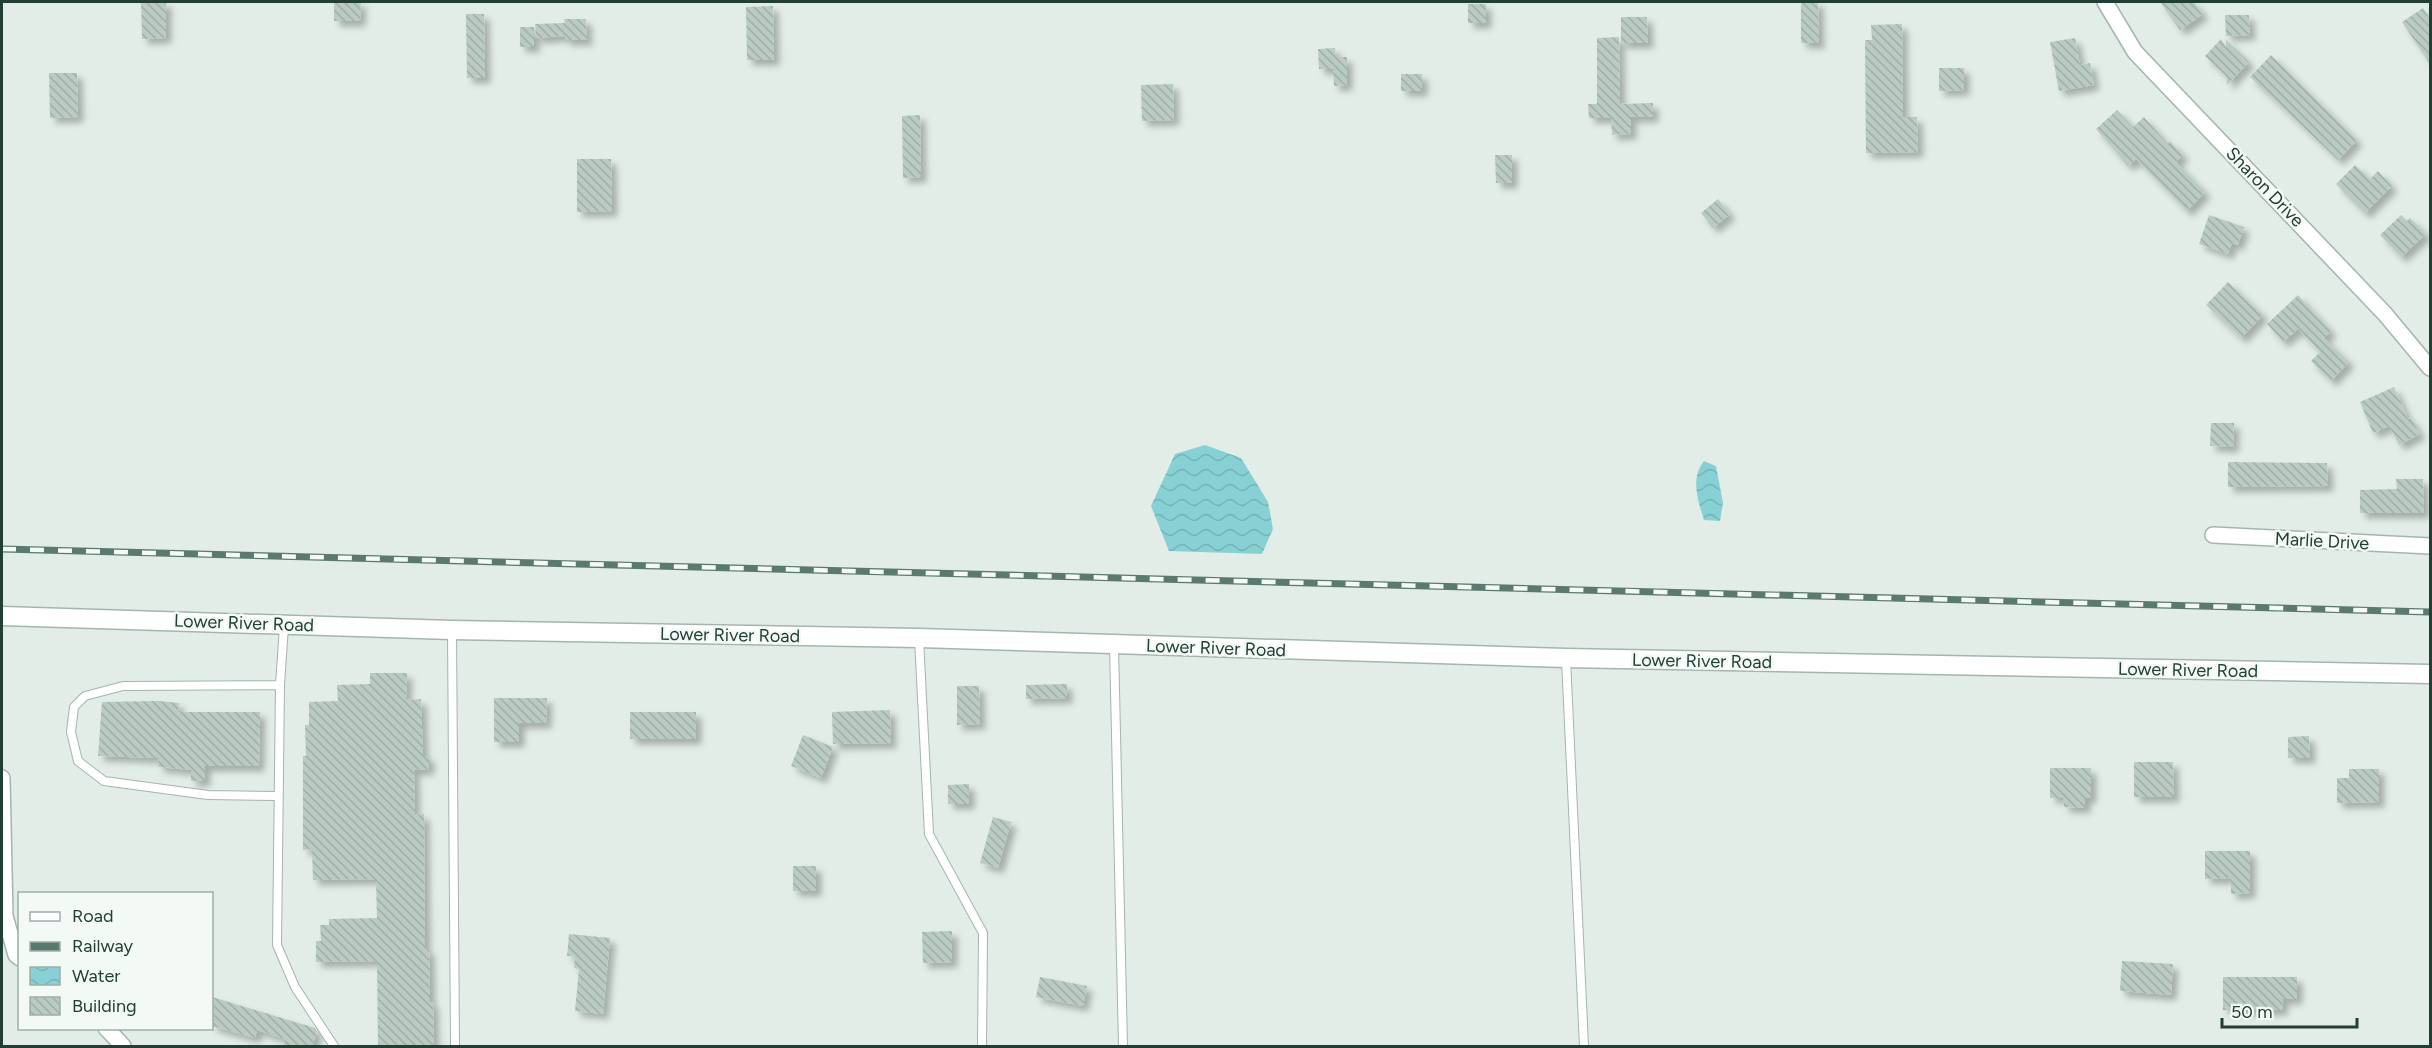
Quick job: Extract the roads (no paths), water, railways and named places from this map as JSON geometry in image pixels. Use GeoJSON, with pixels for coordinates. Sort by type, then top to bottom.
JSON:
{"type":"FeatureCollection","features":[{"type":"Feature","properties":{"kind":"street","name":"Sharon Drive"},"geometry":{"type":"LineString","coordinates":[[2105,2],[2135,52],[2385,314],[2430,368]]}},
{"type":"Feature","properties":{"kind":"street","name":"Marlie Drive"},"geometry":{"type":"LineString","coordinates":[[2213,535],[2430,546]]}},
{"type":"Feature","properties":{"kind":"street","name":"Lower River Road"},"geometry":{"type":"LineString","coordinates":[[2,616],[452,630],[919,638],[1566,658],[2430,674]]}},
{"type":"Feature","properties":{"kind":"street"},"geometry":{"type":"LineString","coordinates":[[2,777],[5,916],[18,956]]}},
{"type":"Feature","properties":{"kind":"street"},"geometry":{"type":"LineString","coordinates":[[107,1030],[124,1045]]}},
{"type":"Feature","properties":{"kind":"lane"},"geometry":{"type":"LineString","coordinates":[[284,624],[280,685],[277,945],[295,987],[334,1047]]}},
{"type":"Feature","properties":{"kind":"lane"},"geometry":{"type":"LineString","coordinates":[[452,630],[456,1047]]}},
{"type":"Feature","properties":{"kind":"lane"},"geometry":{"type":"LineString","coordinates":[[919,638],[929,834],[983,933],[982,1047]]}},
{"type":"Feature","properties":{"kind":"lane"},"geometry":{"type":"LineString","coordinates":[[1114,645],[1123,1047]]}},
{"type":"Feature","properties":{"kind":"lane"},"geometry":{"type":"LineString","coordinates":[[1566,658],[1584,1047]]}},
{"type":"Feature","properties":{"kind":"lane"},"geometry":{"type":"LineString","coordinates":[[278,796],[208,795],[104,781],[78,761],[71,732],[74,707],[85,696],[123,686],[280,685]]}},
{"type":"Feature","properties":{"kind":"water"},"geometry":{"type":"Polygon","coordinates":[[[1205,445],[1241,458],[1268,502],[1273,529],[1262,554],[1169,551],[1151,506],[1175,454],[1205,445]]]}},
{"type":"Feature","properties":{"kind":"water"},"geometry":{"type":"Polygon","coordinates":[[[1704,461],[1716,466],[1723,503],[1720,521],[1704,520],[1696,490],[1697,475],[1704,461]]]}},
{"type":"Feature","properties":{"kind":"railway"},"geometry":{"type":"LineString","coordinates":[[2,549],[2430,612]]}}]}
